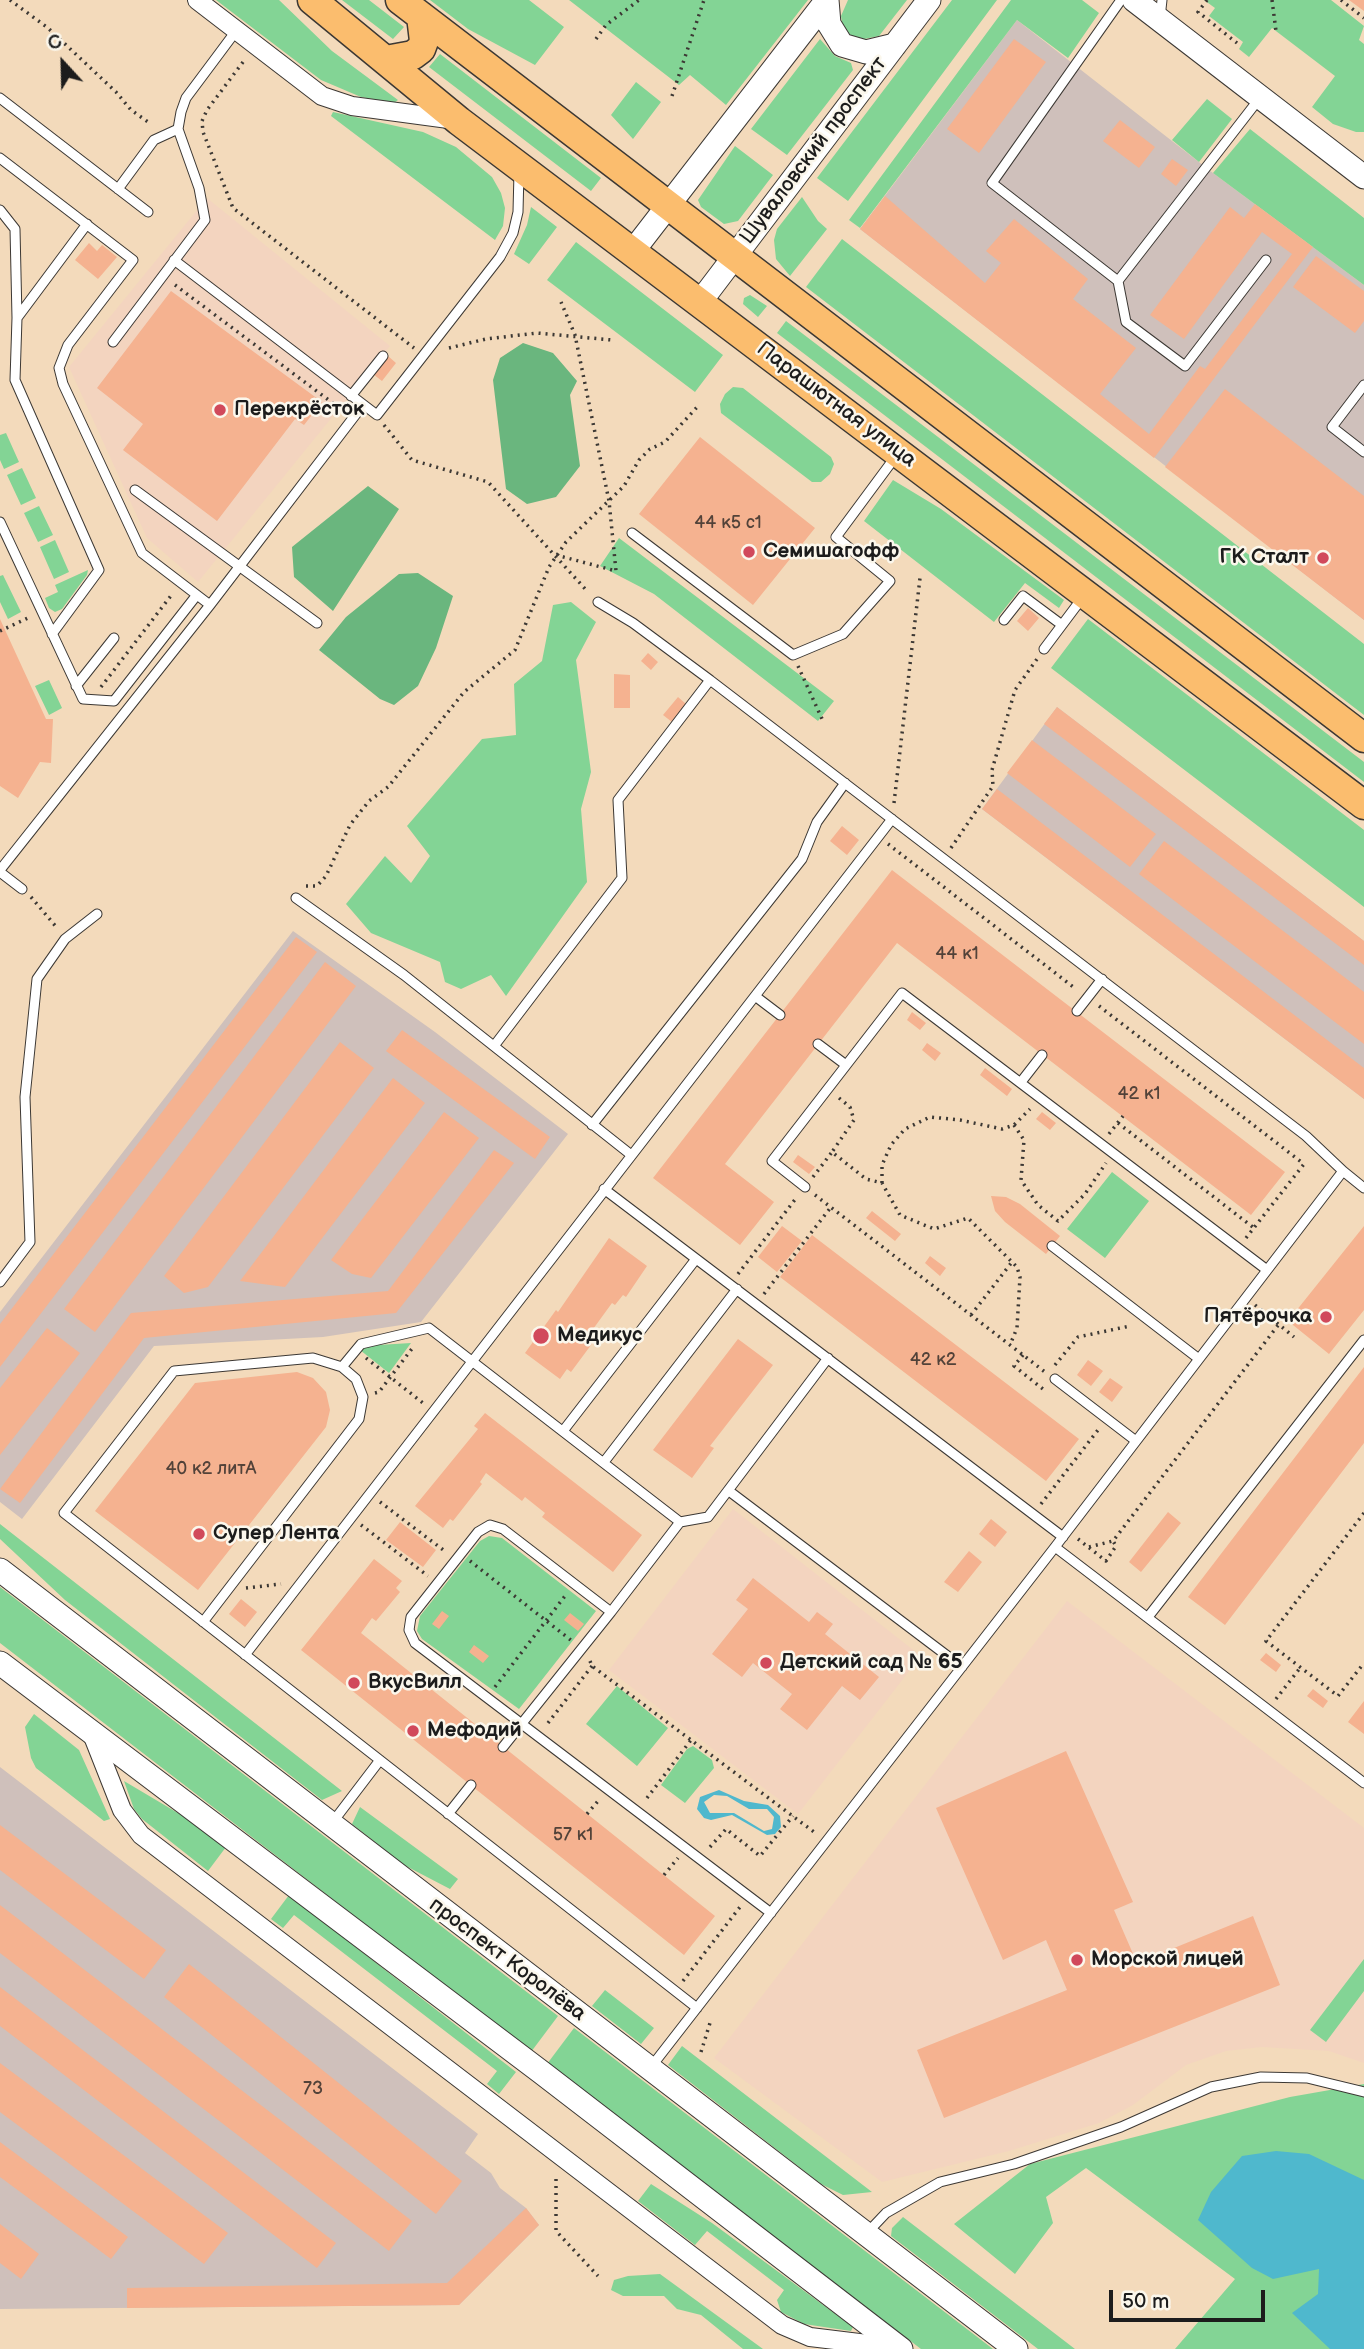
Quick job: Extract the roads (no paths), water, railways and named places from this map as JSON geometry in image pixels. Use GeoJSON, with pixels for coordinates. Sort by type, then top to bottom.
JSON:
{"type":"FeatureCollection","features":[{"type":"Feature","properties":{"kind":"main road","name":"Парашютная улица"},"geometry":{"type":"LineString","coordinates":[[312,0],[459,121],[1364,805]]}},
{"type":"Feature","properties":{"kind":"main road"},"geometry":{"type":"LineString","coordinates":[[386,60],[413,55],[421,49],[424,41],[410,8]]}},
{"type":"Feature","properties":{"kind":"main road"},"geometry":{"type":"LineString","coordinates":[[410,8],[1364,738]]}},
{"type":"Feature","properties":{"kind":"street"},"geometry":{"type":"LineString","coordinates":[[197,0],[322,96],[352,106],[459,121]]}},
{"type":"Feature","properties":{"kind":"street"},"geometry":{"type":"LineString","coordinates":[[827,0],[829,24],[842,45],[866,52],[895,45]]}},
{"type":"Feature","properties":{"kind":"street"},"geometry":{"type":"LineString","coordinates":[[633,251],[827,0]]}},
{"type":"Feature","properties":{"kind":"street","name":"Шуваловский проспект"},"geometry":{"type":"LineString","coordinates":[[700,302],[929,0]]}},
{"type":"Feature","properties":{"kind":"street"},"geometry":{"type":"LineString","coordinates":[[1134,0],[1161,10],[1260,98],[1362,171]]}},
{"type":"Feature","properties":{"kind":"street","name":"проспект Королёва"},"geometry":{"type":"LineString","coordinates":[[0,1570],[1016,2349]]}},
{"type":"Feature","properties":{"kind":"street"},"geometry":{"type":"LineString","coordinates":[[0,1663],[250,1850],[900,2349]]}},
{"type":"Feature","properties":{"kind":"street"},"geometry":{"type":"LineString","coordinates":[[92,1734],[122,1810],[141,1835],[782,2325],[810,2337],[900,2349]]}},
{"type":"Feature","properties":{"kind":"lane"},"geometry":{"type":"LineString","coordinates":[[1121,0],[992,183],[1118,281],[1126,322],[1185,366],[1266,260]]}},
{"type":"Feature","properties":{"kind":"lane"},"geometry":{"type":"LineString","coordinates":[[113,342],[205,220],[199,188],[178,129],[186,98],[236,31]]}},
{"type":"Feature","properties":{"kind":"lane"},"geometry":{"type":"LineString","coordinates":[[0,98],[148,212]]}},
{"type":"Feature","properties":{"kind":"lane"},"geometry":{"type":"LineString","coordinates":[[1118,281],[1260,98]]}},
{"type":"Feature","properties":{"kind":"lane"},"geometry":{"type":"LineString","coordinates":[[118,189],[154,140],[164,133],[178,129]]}},
{"type":"Feature","properties":{"kind":"lane"},"geometry":{"type":"LineString","coordinates":[[0,158],[133,260],[68,345],[59,368],[63,384],[142,553],[210,606]]}},
{"type":"Feature","properties":{"kind":"lane"},"geometry":{"type":"LineString","coordinates":[[174,260],[377,415],[500,257],[513,233],[518,212],[519,166]]}},
{"type":"Feature","properties":{"kind":"lane"},"geometry":{"type":"LineString","coordinates":[[0,210],[15,229],[15,380],[99,570],[52,634]]}},
{"type":"Feature","properties":{"kind":"lane"},"geometry":{"type":"LineString","coordinates":[[17,318],[87,224]]}},
{"type":"Feature","properties":{"kind":"lane"},"geometry":{"type":"LineString","coordinates":[[351,396],[383,356]]}},
{"type":"Feature","properties":{"kind":"lane"},"geometry":{"type":"LineString","coordinates":[[1364,385],[1332,427],[1364,452]]}},
{"type":"Feature","properties":{"kind":"lane"},"geometry":{"type":"LineString","coordinates":[[22,889],[0,871],[210,606],[363,405]]}},
{"type":"Feature","properties":{"kind":"lane"},"geometry":{"type":"LineString","coordinates":[[632,533],[793,655],[843,634],[890,581],[836,537],[899,452]]}},
{"type":"Feature","properties":{"kind":"lane"},"geometry":{"type":"LineString","coordinates":[[135,490],[317,623]]}},
{"type":"Feature","properties":{"kind":"lane"},"geometry":{"type":"LineString","coordinates":[[0,522],[83,699],[114,701],[196,596]]}},
{"type":"Feature","properties":{"kind":"lane"},"geometry":{"type":"LineString","coordinates":[[1044,649],[1086,593]]}},
{"type":"Feature","properties":{"kind":"lane"},"geometry":{"type":"LineString","coordinates":[[1004,620],[1023,596],[1062,625]]}},
{"type":"Feature","properties":{"kind":"lane"},"geometry":{"type":"LineString","coordinates":[[598,602],[633,623],[892,818],[1317,1146],[1364,1188]]}},
{"type":"Feature","properties":{"kind":"lane"},"geometry":{"type":"LineString","coordinates":[[76,686],[114,638]]}},
{"type":"Feature","properties":{"kind":"lane"},"geometry":{"type":"LineString","coordinates":[[494,1046],[622,878],[618,800],[710,680]]}},
{"type":"Feature","properties":{"kind":"lane"},"geometry":{"type":"LineString","coordinates":[[593,1125],[802,859],[817,822],[845,783]]}},
{"type":"Feature","properties":{"kind":"lane"},"geometry":{"type":"LineString","coordinates":[[245,1655],[892,818]]}},
{"type":"Feature","properties":{"kind":"lane"},"geometry":{"type":"LineString","coordinates":[[296,898],[404,975],[630,1154]]}},
{"type":"Feature","properties":{"kind":"lane"},"geometry":{"type":"LineString","coordinates":[[0,1282],[30,1242],[25,1097],[37,979],[65,939],[97,914]]}},
{"type":"Feature","properties":{"kind":"lane"},"geometry":{"type":"LineString","coordinates":[[1077,1011],[1102,979]]}},
{"type":"Feature","properties":{"kind":"lane"},"geometry":{"type":"LineString","coordinates":[[805,1187],[772,1161],[902,993],[1267,1270]]}},
{"type":"Feature","properties":{"kind":"lane"},"geometry":{"type":"LineString","coordinates":[[755,996],[780,1015]]}},
{"type":"Feature","properties":{"kind":"lane"},"geometry":{"type":"LineString","coordinates":[[818,1044],[846,1065]]}},
{"type":"Feature","properties":{"kind":"lane"},"geometry":{"type":"LineString","coordinates":[[1021,1082],[1042,1055]]}},
{"type":"Feature","properties":{"kind":"lane"},"geometry":{"type":"LineString","coordinates":[[650,2069],[1343,1171]]}},
{"type":"Feature","properties":{"kind":"lane"},"geometry":{"type":"LineString","coordinates":[[604,1189],[1063,1537]]}},
{"type":"Feature","properties":{"kind":"lane"},"geometry":{"type":"LineString","coordinates":[[1052,1246],[1199,1359]]}},
{"type":"Feature","properties":{"kind":"lane"},"geometry":{"type":"LineString","coordinates":[[563,1431],[696,1259]]}},
{"type":"Feature","properties":{"kind":"lane"},"geometry":{"type":"LineString","coordinates":[[604,1462],[733,1287]]}},
{"type":"Feature","properties":{"kind":"lane"},"geometry":{"type":"LineString","coordinates":[[342,1367],[361,1344],[418,1333],[429,1328],[680,1522]]}},
{"type":"Feature","properties":{"kind":"lane"},"geometry":{"type":"LineString","coordinates":[[1148,1617],[1364,1340]]}},
{"type":"Feature","properties":{"kind":"lane"},"geometry":{"type":"LineString","coordinates":[[203,1622],[359,1419],[363,1397],[356,1379],[342,1367],[313,1358],[174,1371],[64,1513],[245,1655],[380,1760],[448,1814],[697,2008]]}},
{"type":"Feature","properties":{"kind":"lane"},"geometry":{"type":"LineString","coordinates":[[503,1747],[680,1522],[708,1517],[828,1358]]}},
{"type":"Feature","properties":{"kind":"lane"},"geometry":{"type":"LineString","coordinates":[[1055,1379],[1136,1441]]}},
{"type":"Feature","properties":{"kind":"lane"},"geometry":{"type":"LineString","coordinates":[[729,1491],[962,1667]]}},
{"type":"Feature","properties":{"kind":"lane"},"geometry":{"type":"LineString","coordinates":[[611,1612],[503,1529],[490,1525],[478,1532],[411,1617],[409,1630],[415,1643],[771,1913]]}},
{"type":"Feature","properties":{"kind":"lane"},"geometry":{"type":"LineString","coordinates":[[1055,1547],[1364,1783]]}},
{"type":"Feature","properties":{"kind":"lane"},"geometry":{"type":"LineString","coordinates":[[331,1824],[380,1760]]}},
{"type":"Feature","properties":{"kind":"lane"},"geometry":{"type":"LineString","coordinates":[[448,1814],[471,1786]]}},
{"type":"Feature","properties":{"kind":"lane"},"geometry":{"type":"LineString","coordinates":[[866,2234],[886,2213],[940,2182],[1014,2164],[1121,2127],[1211,2087],[1261,2077],[1284,2077],[1307,2078],[1364,2092]]}},
{"type":"Feature","properties":{"kind":"water"},"geometry":{"type":"Polygon","coordinates":[[[719,1790],[744,1801],[768,1805],[780,1816],[781,1827],[775,1834],[767,1835],[732,1815],[711,1820],[704,1818],[697,1809],[700,1797],[719,1790]],[[714,1795],[704,1802],[710,1813],[734,1813],[764,1831],[772,1829],[774,1817],[767,1809],[749,1809],[727,1796],[714,1795]]]}},
{"type":"Feature","properties":{"kind":"water"},"geometry":{"type":"Polygon","coordinates":[[[1276,2151],[1309,2154],[1364,2180],[1364,2349],[1330,2349],[1292,2313],[1318,2294],[1319,2269],[1273,2279],[1252,2268],[1198,2220],[1211,2192],[1242,2156],[1276,2151]]]}},
{"type":"Feature","properties":{"kind":"place","name":"Перекрёсток"},"geometry":{"type":"Point","coordinates":[220,410]}},
{"type":"Feature","properties":{"kind":"place","name":"Семишагофф"},"geometry":{"type":"Point","coordinates":[749,552]}},
{"type":"Feature","properties":{"kind":"place","name":"ГК Сталт"},"geometry":{"type":"Point","coordinates":[1323,558]}},
{"type":"Feature","properties":{"kind":"place","name":"Пятёрочка"},"geometry":{"type":"Point","coordinates":[1326,1317]}},
{"type":"Feature","properties":{"kind":"place","name":"Медикус"},"geometry":{"type":"Point","coordinates":[541,1336]}},
{"type":"Feature","properties":{"kind":"place","name":"Супер Лента"},"geometry":{"type":"Point","coordinates":[199,1534]}},
{"type":"Feature","properties":{"kind":"place","name":"Детский сад № 65"},"geometry":{"type":"Point","coordinates":[766,1663]}},
{"type":"Feature","properties":{"kind":"place","name":"ВкусВилл"},"geometry":{"type":"Point","coordinates":[354,1683]}},
{"type":"Feature","properties":{"kind":"place","name":"Мефодий"},"geometry":{"type":"Point","coordinates":[413,1731]}},
{"type":"Feature","properties":{"kind":"place","name":"Морской лицей"},"geometry":{"type":"Point","coordinates":[1077,1960]}}]}
